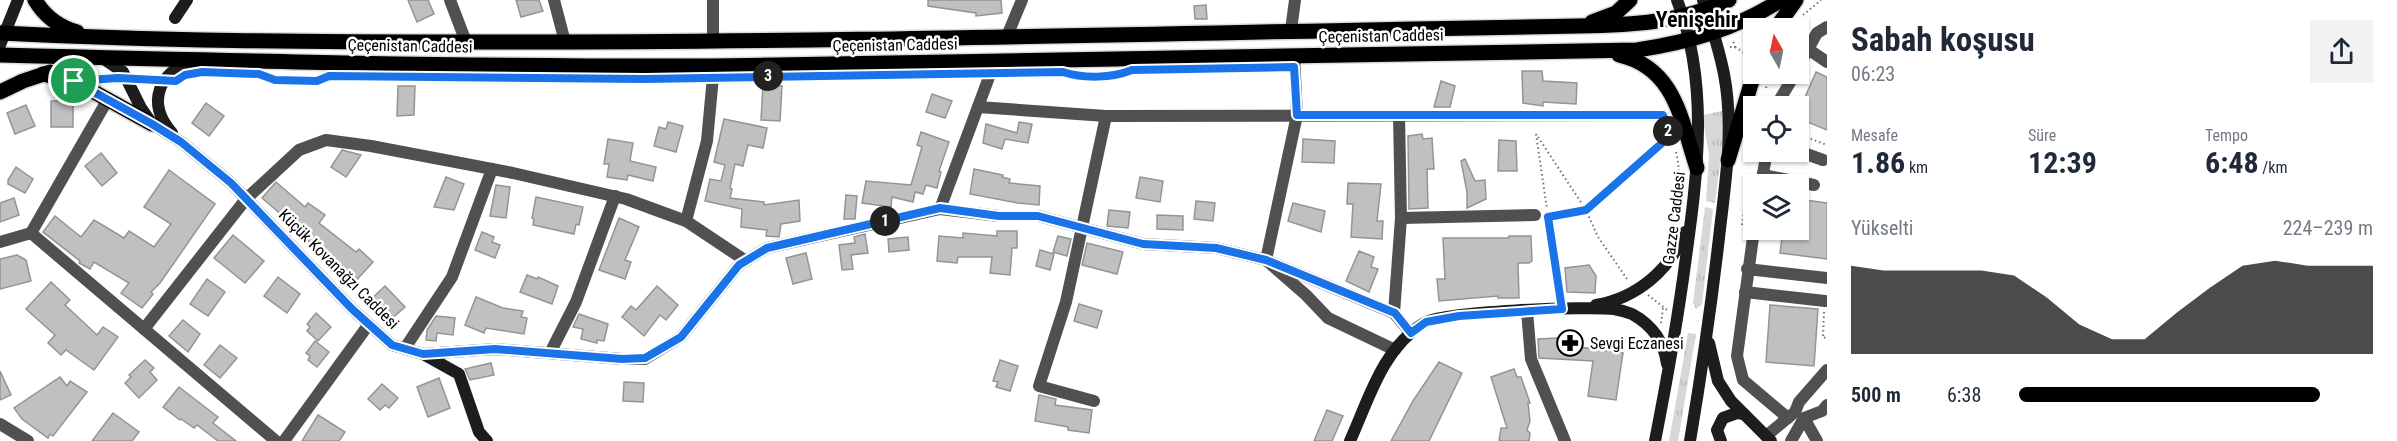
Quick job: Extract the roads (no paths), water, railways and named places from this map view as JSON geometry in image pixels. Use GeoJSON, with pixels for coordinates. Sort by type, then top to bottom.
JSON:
{"type":"FeatureCollection","features":[{"type":"Feature","properties":{"kind":"main road"},"geometry":{"type":"LineString","coordinates":[[2,37],[18,0]]}},
{"type":"Feature","properties":{"kind":"main road"},"geometry":{"type":"LineString","coordinates":[[35,0],[45,13],[60,26],[94,38]]}},
{"type":"Feature","properties":{"kind":"main road"},"geometry":{"type":"LineString","coordinates":[[175,18],[187,0]]}},
{"type":"Feature","properties":{"kind":"main road"},"geometry":{"type":"LineString","coordinates":[[1578,26],[1616,13],[1630,0]]}},
{"type":"Feature","properties":{"kind":"main road","name":"Gazze Caddesi"},"geometry":{"type":"LineString","coordinates":[[1655,441],[1668,370],[1674,311],[1692,217],[1697,168],[1699,98],[1683,17],[1677,0]]}},
{"type":"Feature","properties":{"kind":"main road","name":"Çeçenistan Caddesi"},"geometry":{"type":"LineString","coordinates":[[2,37],[284,42],[713,42],[1578,26],[1646,24],[1683,17],[1704,5],[1729,0]]}},
{"type":"Feature","properties":{"kind":"main road","name":"Çeçenistan Caddesi"},"geometry":{"type":"LineString","coordinates":[[0,55],[195,61],[714,66],[1637,50],[1714,33],[1762,12],[1781,0]]}},
{"type":"Feature","properties":{"kind":"main road"},"geometry":{"type":"LineString","coordinates":[[1783,18],[1796,0]]}},
{"type":"Feature","properties":{"kind":"main road"},"geometry":{"type":"LineString","coordinates":[[1690,441],[1707,338],[1728,160],[1729,122],[1724,75],[1714,33],[1704,5]]}},
{"type":"Feature","properties":{"kind":"main road"},"geometry":{"type":"LineString","coordinates":[[1587,51],[1637,59],[1653,69],[1669,87],[1697,168]]}},
{"type":"Feature","properties":{"kind":"main road"},"geometry":{"type":"LineString","coordinates":[[0,92],[43,74],[103,58]]}},
{"type":"Feature","properties":{"kind":"main road","name":"Küçük Kovanağzı Caddesi"},"geometry":{"type":"LineString","coordinates":[[103,58],[123,72],[141,108],[152,124],[181,142],[231,183],[392,345],[423,354],[459,374],[479,432],[486,441]]}},
{"type":"Feature","properties":{"kind":"main road","name":"Küçük Kovanağzı Caddesi"},"geometry":{"type":"LineString","coordinates":[[181,142],[163,120],[159,111],[158,92],[168,75],[184,64],[195,61]]}},
{"type":"Feature","properties":{"kind":"main road"},"geometry":{"type":"LineString","coordinates":[[43,74],[76,81],[152,124]]}},
{"type":"Feature","properties":{"kind":"main road"},"geometry":{"type":"LineString","coordinates":[[1728,160],[1751,84]]}},
{"type":"Feature","properties":{"kind":"main road"},"geometry":{"type":"LineString","coordinates":[[1577,309],[1601,305],[1634,292],[1649,282],[1678,251],[1692,217]]}},
{"type":"Feature","properties":{"kind":"main road"},"geometry":{"type":"LineString","coordinates":[[1350,441],[1386,359],[1411,333],[1426,322],[1459,316],[1527,311],[1616,309],[1631,314],[1648,325],[1661,339],[1668,370]]}},
{"type":"Feature","properties":{"kind":"main road"},"geometry":{"type":"LineString","coordinates":[[1707,338],[1718,381],[1731,401],[1768,439]]}},
{"type":"Feature","properties":{"kind":"main road"},"geometry":{"type":"LineString","coordinates":[[1721,441],[1717,430],[1723,418],[1737,413],[1744,414]]}},
{"type":"Feature","properties":{"kind":"street"},"geometry":{"type":"LineString","coordinates":[[450,0],[466,42]]}},
{"type":"Feature","properties":{"kind":"street"},"geometry":{"type":"LineString","coordinates":[[554,0],[565,42]]}},
{"type":"Feature","properties":{"kind":"street"},"geometry":{"type":"LineString","coordinates":[[713,0],[713,42]]}},
{"type":"Feature","properties":{"kind":"street"},"geometry":{"type":"LineString","coordinates":[[1007,36],[1022,0]]}},
{"type":"Feature","properties":{"kind":"street"},"geometry":{"type":"LineString","coordinates":[[1292,30],[1295,0]]}},
{"type":"Feature","properties":{"kind":"street"},"geometry":{"type":"LineString","coordinates":[[1809,47],[1817,33],[1827,27]]}},
{"type":"Feature","properties":{"kind":"street"},"geometry":{"type":"LineString","coordinates":[[1809,50],[1827,62]]}},
{"type":"Feature","properties":{"kind":"street"},"geometry":{"type":"LineString","coordinates":[[1266,260],[1297,115],[1294,55]]}},
{"type":"Feature","properties":{"kind":"street"},"geometry":{"type":"LineString","coordinates":[[940,208],[995,61]]}},
{"type":"Feature","properties":{"kind":"street"},"geometry":{"type":"LineString","coordinates":[[686,221],[707,141],[714,66]]}},
{"type":"Feature","properties":{"kind":"street"},"geometry":{"type":"LineString","coordinates":[[0,243],[31,233],[108,99]]}},
{"type":"Feature","properties":{"kind":"street"},"geometry":{"type":"LineString","coordinates":[[978,107],[1106,116],[1663,115]]}},
{"type":"Feature","properties":{"kind":"street"},"geometry":{"type":"LineString","coordinates":[[1094,402],[1039,386],[1066,302],[1106,116]]}},
{"type":"Feature","properties":{"kind":"street"},"geometry":{"type":"LineString","coordinates":[[1395,313],[1401,218],[1399,116]]}},
{"type":"Feature","properties":{"kind":"street"},"geometry":{"type":"LineString","coordinates":[[144,329],[246,198],[299,150],[326,140],[371,146],[492,169],[615,196],[686,221],[746,261]]}},
{"type":"Feature","properties":{"kind":"street"},"geometry":{"type":"LineString","coordinates":[[1809,155],[1822,160]]}},
{"type":"Feature","properties":{"kind":"street"},"geometry":{"type":"LineString","coordinates":[[405,348],[452,277],[492,169]]}},
{"type":"Feature","properties":{"kind":"street"},"geometry":{"type":"LineString","coordinates":[[1809,185],[1814,185]]}},
{"type":"Feature","properties":{"kind":"street"},"geometry":{"type":"LineString","coordinates":[[550,353],[576,302],[615,196]]}},
{"type":"Feature","properties":{"kind":"street"},"geometry":{"type":"LineString","coordinates":[[423,354],[495,349],[622,359],[645,358],[681,337],[739,265],[767,248],[940,208],[999,216],[1038,216],[1143,244],[1216,248],[1266,260],[1395,313],[1411,333]]}},
{"type":"Feature","properties":{"kind":"street"},"geometry":{"type":"LineString","coordinates":[[1401,218],[1535,215]]}},
{"type":"Feature","properties":{"kind":"street"},"geometry":{"type":"LineString","coordinates":[[31,233],[276,441]]}},
{"type":"Feature","properties":{"kind":"street"},"geometry":{"type":"LineString","coordinates":[[1752,240],[1737,356],[1743,380],[1788,418]]}},
{"type":"Feature","properties":{"kind":"street"},"geometry":{"type":"LineString","coordinates":[[1266,260],[1328,318],[1395,350]]}},
{"type":"Feature","properties":{"kind":"street"},"geometry":{"type":"LineString","coordinates":[[1747,269],[1827,278]]}},
{"type":"Feature","properties":{"kind":"street"},"geometry":{"type":"LineString","coordinates":[[1744,292],[1824,305]]}},
{"type":"Feature","properties":{"kind":"street"},"geometry":{"type":"LineString","coordinates":[[1527,311],[1531,359],[1565,441]]}},
{"type":"Feature","properties":{"kind":"street"},"geometry":{"type":"LineString","coordinates":[[284,441],[369,324]]}},
{"type":"Feature","properties":{"kind":"street"},"geometry":{"type":"LineString","coordinates":[[1768,439],[1795,412],[1799,402],[1827,370]]}},
{"type":"Feature","properties":{"kind":"street"},"geometry":{"type":"LineString","coordinates":[[1791,441],[1804,418],[1822,411],[1827,405]]}},
{"type":"Feature","properties":{"kind":"street"},"geometry":{"type":"LineString","coordinates":[[1804,418],[1817,441]]}},
{"type":"Feature","properties":{"kind":"street"},"geometry":{"type":"LineString","coordinates":[[0,424],[28,441]]}},
{"type":"Feature","properties":{"kind":"place","name":"Sevgi Eczanesi"},"geometry":{"type":"Point","coordinates":[1570,343]}},
{"type":"Feature","properties":{"kind":"district","name":"Yenişehir"},"geometry":{"type":"Point","coordinates":[1697,19]}}]}
